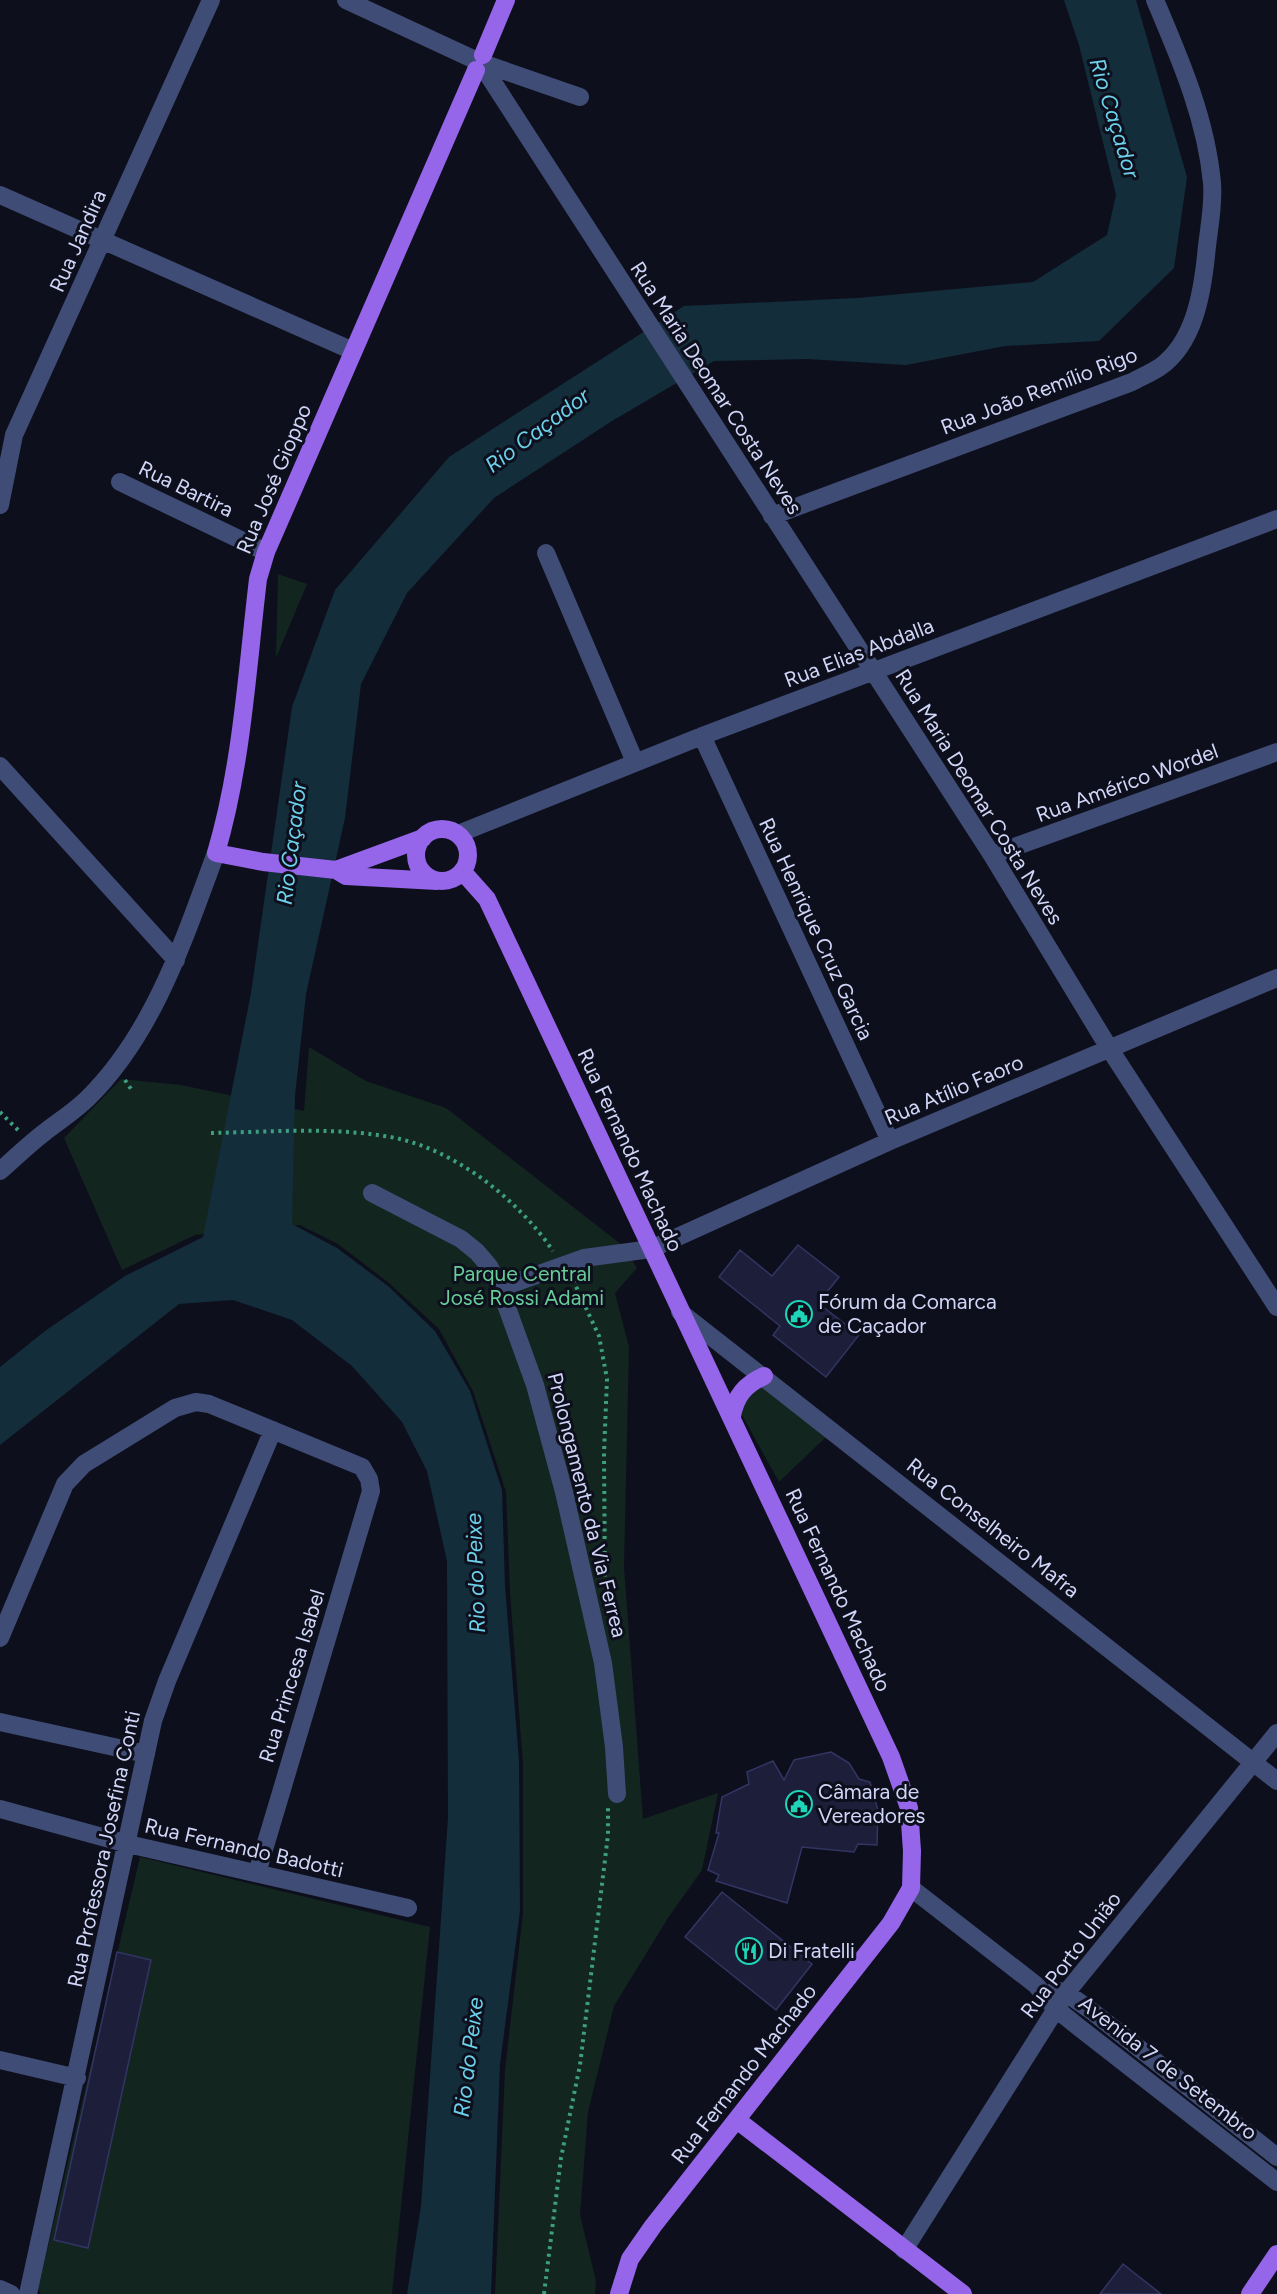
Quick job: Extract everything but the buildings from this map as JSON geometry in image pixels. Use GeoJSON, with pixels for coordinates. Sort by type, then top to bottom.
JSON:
{"type":"FeatureCollection","features":[{"type":"Feature","properties":{"kind":"main road","name":"Rua José Gioppo"},"geometry":{"type":"LineString","coordinates":[[216,853],[238,751],[258,579],[266,552],[481,64],[506,0]]}},
{"type":"Feature","properties":{"kind":"main road"},"geometry":{"type":"LineString","coordinates":[[216,853],[263,862],[334,870],[346,876],[448,881],[463,872],[468,848],[458,834],[443,829],[435,830],[423,838],[334,870]]}},
{"type":"Feature","properties":{"kind":"main road"},"geometry":{"type":"LineString","coordinates":[[423,838],[416,852],[417,861],[425,874],[440,881]]}},
{"type":"Feature","properties":{"kind":"main road","name":"Rua Fernando Machado"},"geometry":{"type":"LineString","coordinates":[[463,872],[487,900],[891,1757],[909,1808],[912,1851],[911,1888],[891,1923],[653,2226],[630,2259],[619,2294]]}},
{"type":"Feature","properties":{"kind":"main road"},"geometry":{"type":"LineString","coordinates":[[732,1416],[734,1402],[741,1390],[764,1376]]}},
{"type":"Feature","properties":{"kind":"main road"},"geometry":{"type":"LineString","coordinates":[[737,2120],[963,2294]]}},
{"type":"Feature","properties":{"kind":"main road"},"geometry":{"type":"LineString","coordinates":[[1250,2294],[1277,2254]]}},
{"type":"Feature","properties":{"kind":"street","name":"Rua Jandira"},"geometry":{"type":"LineString","coordinates":[[0,505],[7,432],[103,240],[211,0]]}},
{"type":"Feature","properties":{"kind":"street"},"geometry":{"type":"LineString","coordinates":[[346,0],[481,64],[580,97]]}},
{"type":"Feature","properties":{"kind":"street","name":"Rua João Remílio Rigo"},"geometry":{"type":"LineString","coordinates":[[772,516],[1132,382],[1161,366],[1181,346],[1193,319],[1202,286],[1212,218],[1212,184],[1200,114],[1155,0]]}},
{"type":"Feature","properties":{"kind":"street","name":"Rua Maria Deomar Costa Neves"},"geometry":{"type":"LineString","coordinates":[[481,64],[992,855],[1109,1048],[1277,1307]]}},
{"type":"Feature","properties":{"kind":"street"},"geometry":{"type":"LineString","coordinates":[[0,195],[353,351]]}},
{"type":"Feature","properties":{"kind":"street","name":"Rua Bartira"},"geometry":{"type":"LineString","coordinates":[[120,482],[266,552]]}},
{"type":"Feature","properties":{"kind":"street","name":"Rua Elias Abdalla"},"geometry":{"type":"LineString","coordinates":[[458,834],[702,736],[1277,519]]}},
{"type":"Feature","properties":{"kind":"street"},"geometry":{"type":"LineString","coordinates":[[546,553],[635,762]]}},
{"type":"Feature","properties":{"kind":"street","name":"Rua Henrique Cruz Garcia"},"geometry":{"type":"LineString","coordinates":[[702,736],[890,1141]]}},
{"type":"Feature","properties":{"kind":"street","name":"Rua Américo Wordel"},"geometry":{"type":"LineString","coordinates":[[992,855],[1277,752]]}},
{"type":"Feature","properties":{"kind":"street"},"geometry":{"type":"LineString","coordinates":[[0,766],[176,960]]}},
{"type":"Feature","properties":{"kind":"street","name":"Rua José Gioppo"},"geometry":{"type":"LineString","coordinates":[[0,1171],[32,1142],[87,1099],[117,1066],[143,1023],[176,960],[216,853]]}},
{"type":"Feature","properties":{"kind":"street","name":"Rua Atílio Faoro"},"geometry":{"type":"LineString","coordinates":[[500,1288],[563,1265],[602,1254],[651,1250],[890,1141],[1277,978]]}},
{"type":"Feature","properties":{"kind":"street","name":"Prolongamento da Via Ferrea"},"geometry":{"type":"LineString","coordinates":[[372,1192],[461,1239],[489,1266],[500,1288],[535,1385],[564,1492],[603,1664],[614,1747],[613,1798]]}},
{"type":"Feature","properties":{"kind":"street","name":"Rua Conselheiro Mafra"},"geometry":{"type":"LineString","coordinates":[[680,1312],[1277,1781]]}},
{"type":"Feature","properties":{"kind":"street"},"geometry":{"type":"LineString","coordinates":[[0,1638],[65,1484],[84,1464],[175,1408],[196,1402],[209,1404],[273,1430]]}},
{"type":"Feature","properties":{"kind":"street","name":"Rua Princesa Isabel"},"geometry":{"type":"LineString","coordinates":[[257,1873],[371,1491],[369,1479],[362,1467],[273,1430]]}},
{"type":"Feature","properties":{"kind":"street","name":"Rua Professora Josefina Conti"},"geometry":{"type":"LineString","coordinates":[[28,2294],[153,1721],[166,1681],[273,1430]]}},
{"type":"Feature","properties":{"kind":"street"},"geometry":{"type":"LineString","coordinates":[[0,1722],[146,1754]]}},
{"type":"Feature","properties":{"kind":"street","name":"Rua Porto União"},"geometry":{"type":"LineString","coordinates":[[904,2250],[1055,2008],[1277,1734]]}},
{"type":"Feature","properties":{"kind":"street","name":"Rua Fernando Badotti"},"geometry":{"type":"LineString","coordinates":[[0,1809],[128,1844],[408,1908]]}},
{"type":"Feature","properties":{"kind":"street","name":"Avenida 7 de Setembro"},"geometry":{"type":"LineString","coordinates":[[911,1888],[1036,1985],[1055,2008],[1277,2182]]}},
{"type":"Feature","properties":{"kind":"street","name":"Avenida 7 de Setembro"},"geometry":{"type":"LineString","coordinates":[[1036,1985],[1066,1993],[1277,2157]]}},
{"type":"Feature","properties":{"kind":"street"},"geometry":{"type":"LineString","coordinates":[[0,2060],[76,2078]]}},
{"type":"Feature","properties":{"kind":"street"},"geometry":{"type":"LineString","coordinates":[[1185,2110],[1195,2093]]}},
{"type":"Feature","properties":{"kind":"street"},"geometry":{"type":"LineString","coordinates":[[0,2289],[11,2294]]}},
{"type":"Feature","properties":{"kind":"path"},"geometry":{"type":"LineString","coordinates":[[0,1113],[32,1142]]}},
{"type":"Feature","properties":{"kind":"path"},"geometry":{"type":"LineString","coordinates":[[211,1133],[308,1131],[386,1136],[428,1148],[477,1174],[519,1210],[578,1287],[599,1336],[607,1379],[604,1453],[605,1595]]}},
{"type":"Feature","properties":{"kind":"path"},"geometry":{"type":"LineString","coordinates":[[544,2294],[561,2158],[580,2065],[613,1798]]}},
{"type":"Feature","properties":{"kind":"green space"},"geometry":{"type":"Polygon","coordinates":[[[278,574],[307,584],[276,658],[278,574]]]}},
{"type":"Feature","properties":{"kind":"green space","name":"Parque Central José Rossi Adami"},"geometry":{"type":"Polygon","coordinates":[[[309,1047],[366,1081],[446,1108],[622,1245],[637,1268],[615,1293],[629,1347],[624,1567],[643,1819],[718,1793],[702,1870],[668,1918],[614,2006],[588,2112],[580,2215],[596,2281],[595,2294],[495,2294],[505,2070],[523,1913],[523,1765],[510,1592],[506,1492],[473,1391],[439,1329],[389,1283],[338,1244],[300,1225],[195,1235],[122,1270],[64,1138],[121,1079],[181,1085],[304,1111],[309,1047]]]}},
{"type":"Feature","properties":{"kind":"green space"},"geometry":{"type":"Polygon","coordinates":[[[754,1385],[768,1389],[826,1437],[779,1482],[742,1415],[741,1397],[754,1385]]]}},
{"type":"Feature","properties":{"kind":"green space"},"geometry":{"type":"Polygon","coordinates":[[[140,1857],[430,1927],[392,2294],[41,2294],[38,2289],[140,1857]]]}},
{"type":"Feature","properties":{"kind":"water"},"geometry":{"type":"Polygon","coordinates":[[[1064,0],[1136,0],[1187,177],[1174,268],[1099,341],[1005,346],[906,365],[807,359],[714,361],[612,421],[494,498],[407,593],[361,684],[345,818],[306,994],[295,1096],[292,1224],[337,1248],[388,1286],[435,1331],[470,1391],[502,1490],[505,1586],[519,1761],[520,1911],[500,2064],[491,2294],[407,2294],[421,2206],[448,1818],[447,1561],[427,1471],[402,1422],[352,1366],[292,1320],[233,1300],[179,1304],[0,1445],[0,1367],[45,1331],[125,1276],[203,1237],[251,993],[292,707],[335,590],[449,457],[684,306],[857,298],[1033,282],[1107,235],[1116,195],[1079,45],[1064,0]]]}},
{"type":"Feature","properties":{"kind":"place","name":"Fórum da Comarca de Caçador"},"geometry":{"type":"Point","coordinates":[799,1314]}},
{"type":"Feature","properties":{"kind":"place","name":"Câmara de Vereadores"},"geometry":{"type":"Point","coordinates":[799,1804]}},
{"type":"Feature","properties":{"kind":"place","name":"Di Fratelli"},"geometry":{"type":"Point","coordinates":[749,1951]}},
{"type":"Feature","properties":{"kind":"water label","name":"Rio Caçador"},"geometry":{"type":"Point","coordinates":[1115,118]}},
{"type":"Feature","properties":{"kind":"water label","name":"Rio Caçador"},"geometry":{"type":"Point","coordinates":[537,430]}},
{"type":"Feature","properties":{"kind":"water label","name":"Rio Caçador"},"geometry":{"type":"Point","coordinates":[291,843]}},
{"type":"Feature","properties":{"kind":"water label","name":"Rio do Peixe"},"geometry":{"type":"Point","coordinates":[475,1573]}},
{"type":"Feature","properties":{"kind":"water label","name":"Rio do Peixe"},"geometry":{"type":"Point","coordinates":[468,2057]}}]}
